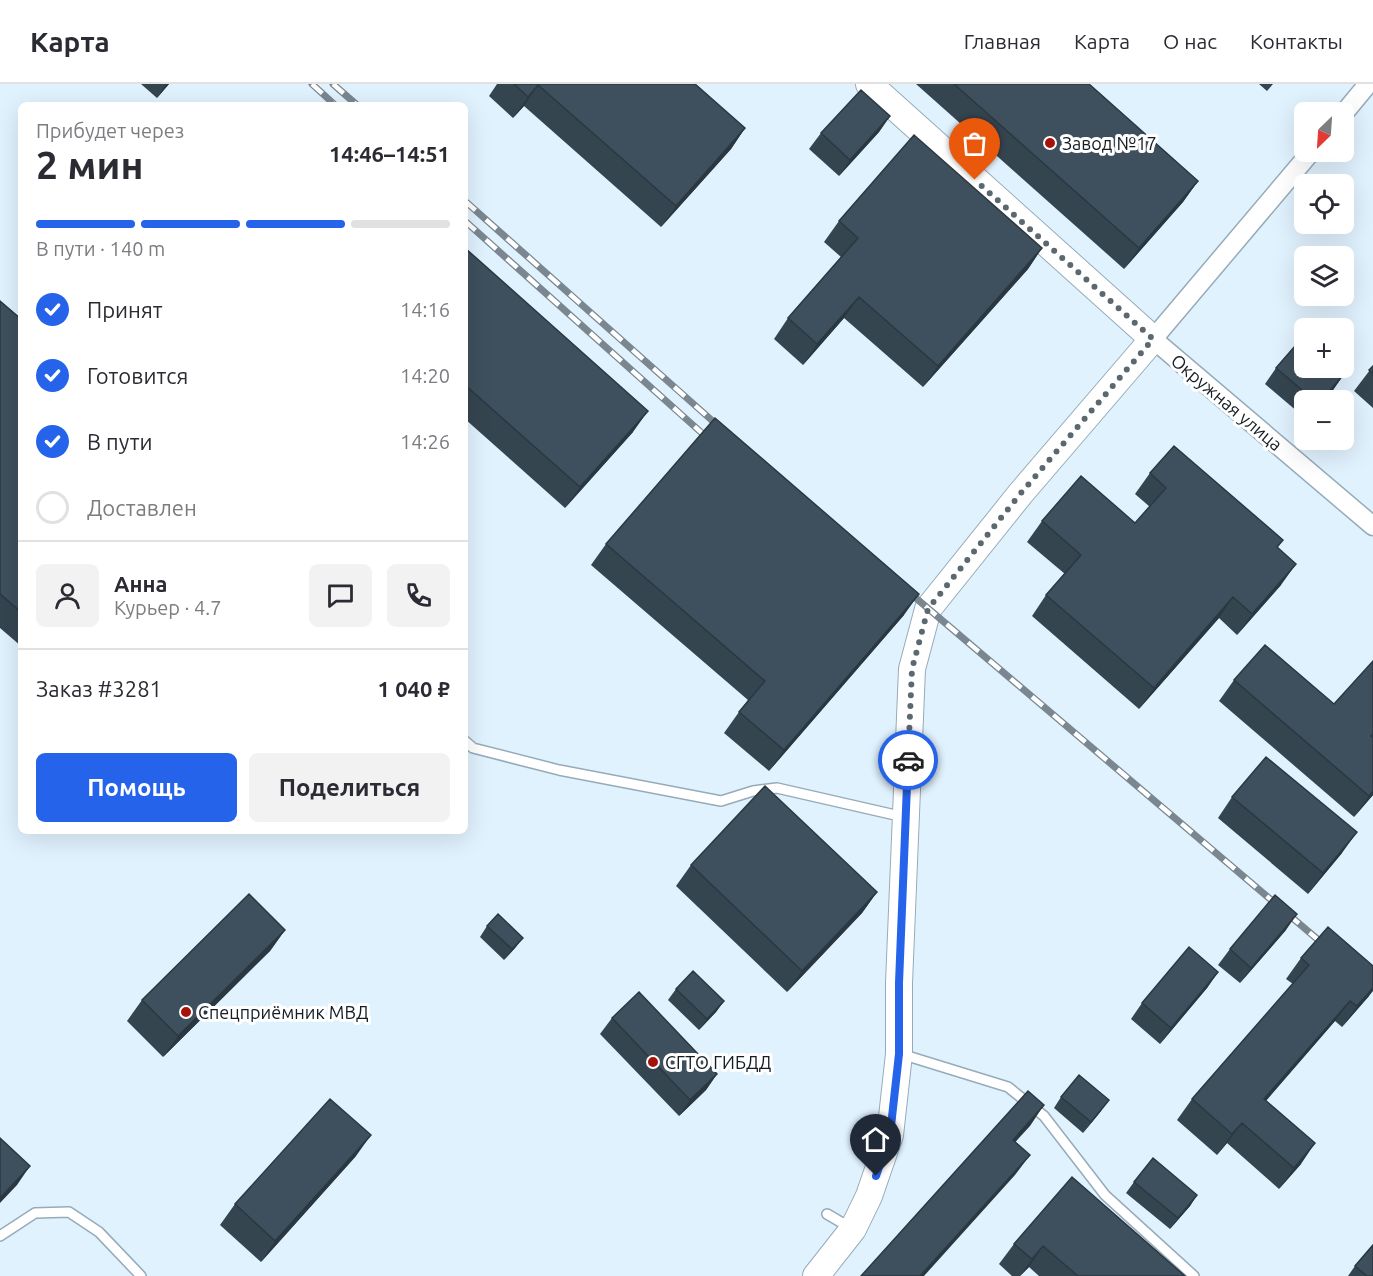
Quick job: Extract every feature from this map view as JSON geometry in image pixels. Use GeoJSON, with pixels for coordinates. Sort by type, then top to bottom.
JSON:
{"type":"FeatureCollection","features":[{"type":"Feature","properties":{"kind":"street","name":"Окружная улица"},"geometry":{"type":"LineString","coordinates":[[869,84],[1153,339],[1373,526]]}},
{"type":"Feature","properties":{"kind":"street"},"geometry":{"type":"LineString","coordinates":[[1353,102],[1368,84]]}},
{"type":"Feature","properties":{"kind":"street"},"geometry":{"type":"LineString","coordinates":[[816,1276],[853,1229],[868,1196],[890,1135],[899,1054],[899,983],[912,669],[928,609],[1021,493],[1303,162]]}},
{"type":"Feature","properties":{"kind":"lane"},"geometry":{"type":"LineString","coordinates":[[468,744],[473,748],[559,770],[721,801],[753,791],[777,788],[906,818]]}},
{"type":"Feature","properties":{"kind":"lane"},"geometry":{"type":"LineString","coordinates":[[899,1054],[1008,1087],[1044,1116],[1105,1195],[1194,1276]]}},
{"type":"Feature","properties":{"kind":"lane"},"geometry":{"type":"LineString","coordinates":[[0,1236],[35,1213],[69,1212],[99,1232],[141,1276]]}},
{"type":"Feature","properties":{"kind":"lane"},"geometry":{"type":"LineString","coordinates":[[827,1214],[853,1229]]}},
{"type":"Feature","properties":{"kind":"building"},"geometry":{"type":"Polygon","coordinates":[[[514,84],[695,84],[745,128],[676,206],[538,85],[528,97],[514,84]]]}},
{"type":"Feature","properties":{"kind":"building","name":"Завод №17"},"geometry":{"type":"Polygon","coordinates":[[[954,84],[1089,84],[1198,181],[1139,248],[954,84]]]}},
{"type":"Feature","properties":{"kind":"building"},"geometry":{"type":"Polygon","coordinates":[[[861,90],[890,116],[850,160],[821,133],[861,90]]]}},
{"type":"Feature","properties":{"kind":"building"},"geometry":{"type":"Polygon","coordinates":[[[914,135],[1042,248],[938,366],[859,297],[817,344],[788,318],[858,238],[839,221],[914,135]]]}},
{"type":"Feature","properties":{"kind":"building"},"geometry":{"type":"Polygon","coordinates":[[[468,251],[648,411],[580,487],[468,388],[468,251]]]}},
{"type":"Feature","properties":{"kind":"building"},"geometry":{"type":"Polygon","coordinates":[[[0,301],[18,316],[18,609],[0,594],[0,301]]]}},
{"type":"Feature","properties":{"kind":"building"},"geometry":{"type":"Polygon","coordinates":[[[1294,347],[1294,378],[1341,378],[1330,390],[1302,390],[1276,368],[1294,347]]]}},
{"type":"Feature","properties":{"kind":"building"},"geometry":{"type":"Polygon","coordinates":[[[715,418],[919,594],[784,750],[739,712],[765,681],[606,544],[715,418]]]}},
{"type":"Feature","properties":{"kind":"building"},"geometry":{"type":"Polygon","coordinates":[[[1174,446],[1283,540],[1277,547],[1296,564],[1252,614],[1233,597],[1154,688],[1046,595],[1081,555],[1042,521],[1081,476],[1135,523],[1166,488],[1150,473],[1174,446]]]}},
{"type":"Feature","properties":{"kind":"building"},"geometry":{"type":"Polygon","coordinates":[[[1265,645],[1334,704],[1373,661],[1373,734],[1371,736],[1373,738],[1373,791],[1369,796],[1234,680],[1265,645]]]}},
{"type":"Feature","properties":{"kind":"building"},"geometry":{"type":"Polygon","coordinates":[[[1266,757],[1357,832],[1323,873],[1232,797],[1266,757]]]}},
{"type":"Feature","properties":{"kind":"building"},"geometry":{"type":"Polygon","coordinates":[[[765,786],[877,892],[802,971],[691,865],[765,786]]]}},
{"type":"Feature","properties":{"kind":"building"},"geometry":{"type":"Polygon","coordinates":[[[249,894],[285,930],[178,1036],[142,1000],[249,894]]]}},
{"type":"Feature","properties":{"kind":"building"},"geometry":{"type":"Polygon","coordinates":[[[1275,895],[1297,914],[1251,968],[1230,949],[1275,895]]]}},
{"type":"Feature","properties":{"kind":"building"},"geometry":{"type":"Polygon","coordinates":[[[498,914],[523,938],[512,949],[487,926],[498,914]]]}},
{"type":"Feature","properties":{"kind":"building"},"geometry":{"type":"Polygon","coordinates":[[[1328,927],[1373,966],[1373,988],[1357,1006],[1350,1001],[1264,1099],[1315,1143],[1294,1168],[1242,1123],[1232,1134],[1192,1099],[1309,965],[1301,958],[1328,927]]]}},
{"type":"Feature","properties":{"kind":"building"},"geometry":{"type":"Polygon","coordinates":[[[1189,947],[1218,972],[1171,1028],[1142,1003],[1189,947]]]}},
{"type":"Feature","properties":{"kind":"building"},"geometry":{"type":"Polygon","coordinates":[[[693,971],[724,1001],[707,1019],[676,989],[693,971]]]}},
{"type":"Feature","properties":{"kind":"building"},"geometry":{"type":"Polygon","coordinates":[[[639,992],[717,1074],[690,1100],[612,1018],[639,992]]]}},
{"type":"Feature","properties":{"kind":"building"},"geometry":{"type":"Polygon","coordinates":[[[1079,1075],[1109,1100],[1091,1122],[1061,1097],[1079,1075]]]}},
{"type":"Feature","properties":{"kind":"building"},"geometry":{"type":"Polygon","coordinates":[[[1028,1091],[1044,1105],[1013,1140],[1030,1155],[920,1276],[861,1276],[1028,1091]]]}},
{"type":"Feature","properties":{"kind":"building"},"geometry":{"type":"Polygon","coordinates":[[[330,1099],[371,1135],[275,1241],[235,1204],[330,1099]]]}},
{"type":"Feature","properties":{"kind":"building"},"geometry":{"type":"Polygon","coordinates":[[[0,1138],[30,1166],[0,1198],[0,1138]]]}},
{"type":"Feature","properties":{"kind":"building"},"geometry":{"type":"Polygon","coordinates":[[[1153,1158],[1197,1195],[1178,1218],[1134,1182],[1153,1158]]]}},
{"type":"Feature","properties":{"kind":"building"},"geometry":{"type":"Polygon","coordinates":[[[1072,1177],[1185,1276],[1078,1276],[1043,1246],[1032,1259],[1014,1244],[1072,1177]]]}},
{"type":"Feature","properties":{"kind":"building"},"geometry":{"type":"Polygon","coordinates":[[[1373,1245],[1373,1276],[1367,1276],[1355,1266],[1373,1245]]]}},
{"type":"Feature","properties":{"kind":"railway"},"geometry":{"type":"LineString","coordinates":[[312,84],[332,102]]}},
{"type":"Feature","properties":{"kind":"railway"},"geometry":{"type":"LineString","coordinates":[[333,84],[354,102]]}},
{"type":"Feature","properties":{"kind":"railway"},"geometry":{"type":"LineString","coordinates":[[468,204],[725,432]]}},
{"type":"Feature","properties":{"kind":"railway"},"geometry":{"type":"LineString","coordinates":[[468,224],[713,443]]}},
{"type":"Feature","properties":{"kind":"railway"},"geometry":{"type":"LineString","coordinates":[[904,588],[1329,949]]}},
{"type":"Feature","properties":{"kind":"way so far"},"geometry":{"type":"LineString","coordinates":[[908,760],[912,669],[928,609],[1021,493],[1153,339],[975,180]]}},
{"type":"Feature","properties":{"kind":"place","name":"Завод №17"},"geometry":{"type":"Point","coordinates":[1050,143]}},
{"type":"Feature","properties":{"kind":"place","name":"Спецприёмник МВД"},"geometry":{"type":"Point","coordinates":[186,1012]}},
{"type":"Feature","properties":{"kind":"place","name":"СГТО ГИБДД"},"geometry":{"type":"Point","coordinates":[653,1062]}},
{"type":"Feature","properties":{"kind":"route"},"geometry":{"type":"LineString","coordinates":[[876,1176],[890,1135],[899,1054],[899,983],[908,760]]}}]}
